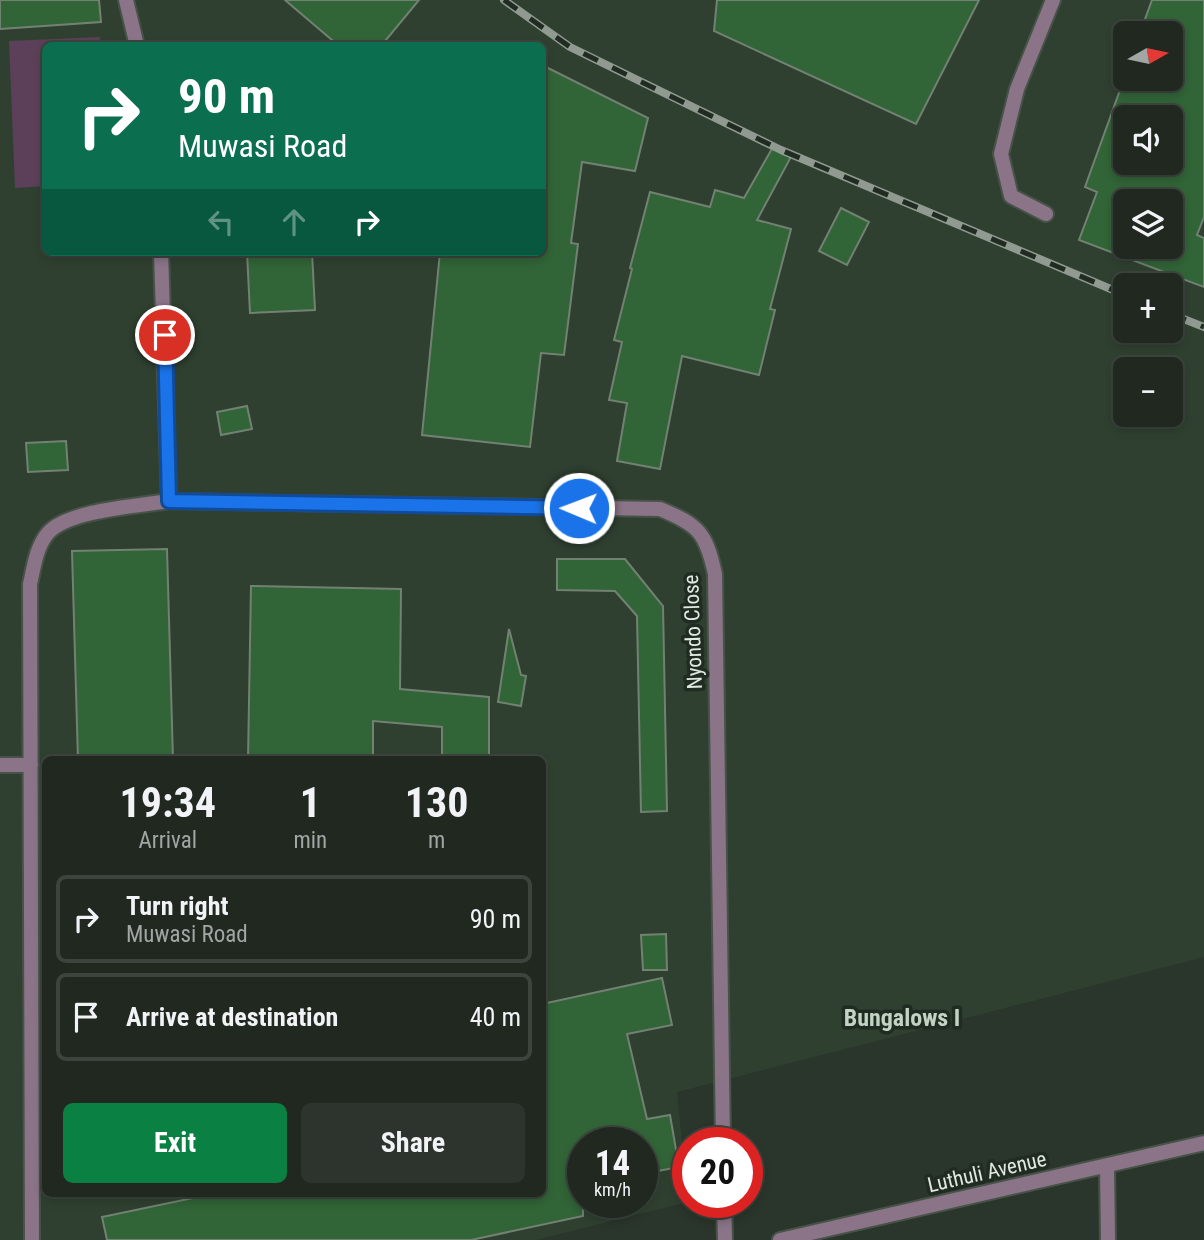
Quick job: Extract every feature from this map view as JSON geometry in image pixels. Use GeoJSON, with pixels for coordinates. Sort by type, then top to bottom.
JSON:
{"type":"FeatureCollection","features":[{"type":"Feature","properties":{"kind":"street"},"geometry":{"type":"LineString","coordinates":[[126,0],[136,42]]}},
{"type":"Feature","properties":{"kind":"street"},"geometry":{"type":"LineString","coordinates":[[1046,214],[1011,196],[1000,154],[1017,89],[1053,0]]}},
{"type":"Feature","properties":{"kind":"street"},"geometry":{"type":"LineString","coordinates":[[162,256],[169,501]]}},
{"type":"Feature","properties":{"kind":"street","name":"Nyondo Close"},"geometry":{"type":"LineString","coordinates":[[32,1240],[30,584],[37,552],[49,532],[72,519],[99,511],[169,501],[660,509],[683,519],[700,532],[709,550],[715,574],[723,1127]]}},
{"type":"Feature","properties":{"kind":"street"},"geometry":{"type":"LineString","coordinates":[[0,765],[31,765]]}},
{"type":"Feature","properties":{"kind":"street","name":"Luthuli Avenue"},"geometry":{"type":"LineString","coordinates":[[780,1240],[1204,1143]]}},
{"type":"Feature","properties":{"kind":"street"},"geometry":{"type":"LineString","coordinates":[[1107,1166],[1108,1240]]}},
{"type":"Feature","properties":{"kind":"street"},"geometry":{"type":"LineString","coordinates":[[724,1218],[725,1240]]}},
{"type":"Feature","properties":{"kind":"shaded area"},"geometry":{"type":"Polygon","coordinates":[[[0,0],[1204,0],[1204,957],[677,1092],[680,1127],[672,1127],[672,1206],[658,1209],[658,1127],[567,1127],[567,1218],[624,1218],[535,1240],[0,1240],[0,0]]]}},
{"type":"Feature","properties":{"kind":"shaded area"},"geometry":{"type":"Polygon","coordinates":[[[100,37],[100,42],[42,42],[42,186],[15,188],[9,41],[100,37]]]}},
{"type":"Feature","properties":{"kind":"building"},"geometry":{"type":"Polygon","coordinates":[[[0,0],[99,0],[101,22],[0,29],[0,0]]]}},
{"type":"Feature","properties":{"kind":"building"},"geometry":{"type":"Polygon","coordinates":[[[285,0],[419,0],[384,42],[334,42],[285,0]]]}},
{"type":"Feature","properties":{"kind":"building"},"geometry":{"type":"Polygon","coordinates":[[[717,0],[979,0],[916,124],[714,31],[717,0]]]}},
{"type":"Feature","properties":{"kind":"building"},"geometry":{"type":"Polygon","coordinates":[[[1152,0],[1204,0],[1204,217],[1197,235],[1204,238],[1204,287],[1183,279],[1183,273],[1167,273],[1130,259],[1183,259],[1183,189],[1113,189],[1113,253],[1079,240],[1097,192],[1085,187],[1113,109],[1113,175],[1183,175],[1183,105],[1115,105],[1120,91],[1183,91],[1183,21],[1144,21],[1152,0]]]}},
{"type":"Feature","properties":{"kind":"building"},"geometry":{"type":"Polygon","coordinates":[[[546,67],[648,118],[635,171],[582,162],[571,243],[578,244],[564,355],[541,353],[530,447],[422,435],[440,256],[546,256],[546,67]]]}},
{"type":"Feature","properties":{"kind":"building"},"geometry":{"type":"Polygon","coordinates":[[[774,145],[792,155],[757,220],[791,229],[770,309],[775,310],[759,375],[682,356],[660,469],[617,461],[627,403],[609,400],[622,342],[614,340],[650,192],[710,207],[715,190],[744,198],[774,145]]]}},
{"type":"Feature","properties":{"kind":"building"},"geometry":{"type":"Polygon","coordinates":[[[841,208],[869,222],[847,265],[819,251],[841,208]]]}},
{"type":"Feature","properties":{"kind":"building"},"geometry":{"type":"Polygon","coordinates":[[[247,256],[312,256],[315,310],[250,313],[247,256]]]}},
{"type":"Feature","properties":{"kind":"building"},"geometry":{"type":"Polygon","coordinates":[[[247,406],[252,429],[221,435],[217,412],[247,406]]]}},
{"type":"Feature","properties":{"kind":"building"},"geometry":{"type":"Polygon","coordinates":[[[66,441],[68,470],[28,472],[26,443],[66,441]]]}},
{"type":"Feature","properties":{"kind":"building"},"geometry":{"type":"Polygon","coordinates":[[[167,549],[173,756],[78,756],[72,551],[167,549]]]}},
{"type":"Feature","properties":{"kind":"building"},"geometry":{"type":"Polygon","coordinates":[[[557,559],[625,559],[663,606],[667,811],[641,812],[637,616],[615,591],[557,590],[557,559]]]}},
{"type":"Feature","properties":{"kind":"building"},"geometry":{"type":"Polygon","coordinates":[[[251,586],[401,589],[400,689],[489,697],[489,756],[442,756],[442,727],[373,721],[373,756],[248,756],[251,586]]]}},
{"type":"Feature","properties":{"kind":"building"},"geometry":{"type":"Polygon","coordinates":[[[509,629],[521,675],[526,676],[521,706],[498,702],[509,629]]]}},
{"type":"Feature","properties":{"kind":"building"},"geometry":{"type":"Polygon","coordinates":[[[666,934],[667,970],[643,970],[641,935],[666,934]]]}},
{"type":"Feature","properties":{"kind":"building"},"geometry":{"type":"Polygon","coordinates":[[[662,978],[672,1025],[627,1034],[647,1119],[670,1115],[672,1168],[658,1171],[658,1127],[567,1127],[567,1218],[574,1218],[471,1240],[107,1240],[102,1217],[198,1197],[546,1197],[546,1003],[662,978]]]}},
{"type":"Feature","properties":{"kind":"railway"},"geometry":{"type":"LineString","coordinates":[[504,0],[570,47],[781,150],[1113,290]]}},
{"type":"Feature","properties":{"kind":"railway"},"geometry":{"type":"LineString","coordinates":[[1183,319],[1204,327]]}},
{"type":"Feature","properties":{"kind":"district","name":"Bungalows I"},"geometry":{"type":"Point","coordinates":[902,1018]}},
{"type":"Feature","properties":{"kind":"route"},"geometry":{"type":"LineString","coordinates":[[165,335],[169,501],[579,508]]}}]}
